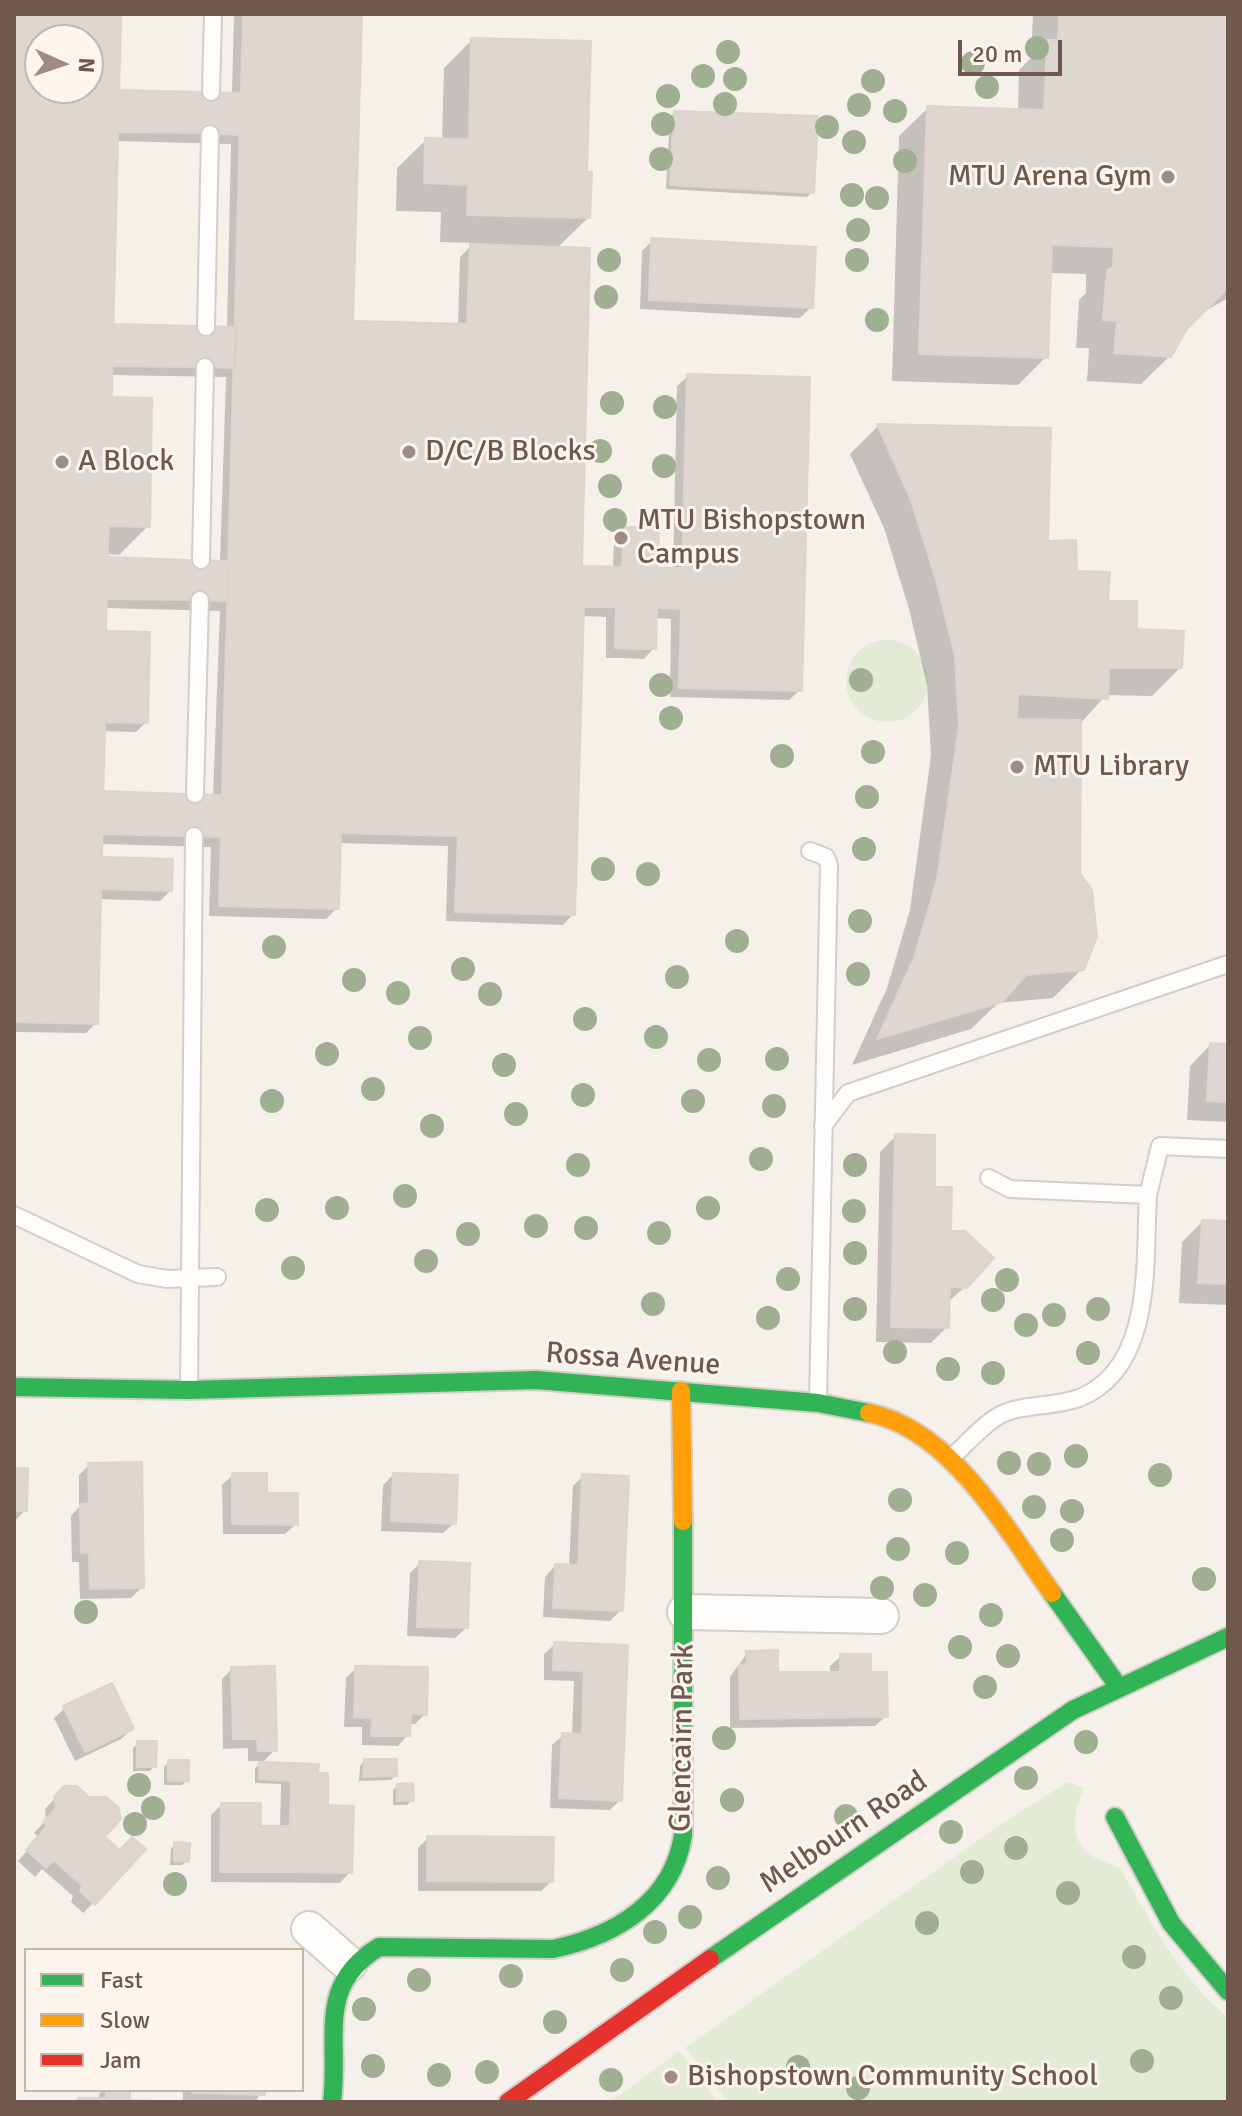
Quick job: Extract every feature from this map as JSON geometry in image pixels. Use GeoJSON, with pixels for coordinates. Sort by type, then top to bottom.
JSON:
{"type":"FeatureCollection","features":[{"type":"Feature","properties":{"kind":"street","name":"Rossa Avenue"},"geometry":{"type":"LineString","coordinates":[[14,1387],[189,1390],[536,1380],[818,1403],[889,1417],[928,1439],[950,1458],[1007,1530],[1118,1686]]}},
{"type":"Feature","properties":{"kind":"street","name":"Glencairn Park"},"geometry":{"type":"LineString","coordinates":[[349,1964],[379,1947],[553,1949],[579,1945],[602,1936],[660,1891],[675,1870],[683,1835],[685,1612],[681,1391]]}},
{"type":"Feature","properties":{"kind":"street"},"geometry":{"type":"LineString","coordinates":[[685,1612],[881,1616]]}},
{"type":"Feature","properties":{"kind":"street","name":"Melbourn Road"},"geometry":{"type":"LineString","coordinates":[[508,2102],[651,1999],[1073,1710],[1118,1686],[1228,1637]]}},
{"type":"Feature","properties":{"kind":"street"},"geometry":{"type":"LineString","coordinates":[[1115,1817],[1171,1923],[1228,1991]]}},
{"type":"Feature","properties":{"kind":"street"},"geometry":{"type":"LineString","coordinates":[[309,1929],[349,1964],[339,1983],[335,2004],[336,2083],[332,2102]]}},
{"type":"Feature","properties":{"kind":"lane"},"geometry":{"type":"LineString","coordinates":[[211,92],[213,14]]}},
{"type":"Feature","properties":{"kind":"lane"},"geometry":{"type":"LineString","coordinates":[[206,327],[210,134]]}},
{"type":"Feature","properties":{"kind":"lane"},"geometry":{"type":"LineString","coordinates":[[201,560],[205,367]]}},
{"type":"Feature","properties":{"kind":"lane"},"geometry":{"type":"LineString","coordinates":[[195,794],[200,600]]}},
{"type":"Feature","properties":{"kind":"lane"},"geometry":{"type":"LineString","coordinates":[[189,1390],[194,836]]}},
{"type":"Feature","properties":{"kind":"lane"},"geometry":{"type":"LineString","coordinates":[[810,851],[826,857],[829,865],[818,1403]]}},
{"type":"Feature","properties":{"kind":"lane"},"geometry":{"type":"LineString","coordinates":[[823,1126],[848,1093],[1228,964]]}},
{"type":"Feature","properties":{"kind":"lane"},"geometry":{"type":"LineString","coordinates":[[950,1458],[999,1416],[1013,1410],[1053,1406],[1083,1396],[1106,1379],[1125,1353],[1140,1316],[1148,1195],[1160,1146],[1228,1149]]}},
{"type":"Feature","properties":{"kind":"lane"},"geometry":{"type":"LineString","coordinates":[[989,1178],[1010,1189],[1148,1195]]}},
{"type":"Feature","properties":{"kind":"lane"},"geometry":{"type":"LineString","coordinates":[[14,1215],[138,1274],[167,1279],[217,1277]]}},
{"type":"Feature","properties":{"kind":"green space"},"geometry":{"type":"Polygon","coordinates":[[[879,640],[895,640],[910,647],[921,658],[928,681],[925,697],[916,710],[895,722],[879,722],[864,715],[853,704],[846,689],[846,673],[853,658],[864,647],[879,640]]]}},
{"type":"Feature","properties":{"kind":"green space"},"geometry":{"type":"Polygon","coordinates":[[[1068,1782],[1084,1788],[1075,1822],[1082,1846],[1092,1856],[1122,1871],[1181,1968],[1228,2018],[1228,2102],[728,2102],[685,2048],[1003,1823],[1068,1782]]]}},
{"type":"Feature","properties":{"kind":"green space","name":"Bishopstown Community School"},"geometry":{"type":"Polygon","coordinates":[[[680,2051],[717,2102],[610,2102],[680,2051]]]}},
{"type":"Feature","properties":{"kind":"building","name":"A Block"},"geometry":{"type":"Polygon","coordinates":[[[14,14],[121,14],[106,631],[150,632],[148,723],[105,722],[98,1024],[14,1022],[14,14]]]}},
{"type":"Feature","properties":{"kind":"building","name":"D/C/B Blocks"},"geometry":{"type":"Polygon","coordinates":[[[243,14],[362,14],[353,321],[467,324],[470,244],[590,248],[582,566],[622,567],[624,527],[659,527],[658,568],[682,568],[687,374],[810,377],[802,691],[679,688],[681,609],[657,608],[656,649],[635,649],[615,648],[616,607],[584,607],[575,915],[455,912],[458,836],[341,833],[339,909],[219,906],[243,14]]]}},
{"type":"Feature","properties":{"kind":"building"},"geometry":{"type":"Polygon","coordinates":[[[1059,14],[1228,14],[1228,288],[1187,329],[1171,357],[1114,353],[1117,321],[1103,320],[1107,270],[1113,267],[1114,247],[1052,245],[1048,358],[919,354],[927,106],[1044,110],[1047,40],[1058,40],[1059,14]]]}},
{"type":"Feature","properties":{"kind":"building"},"geometry":{"type":"Polygon","coordinates":[[[471,38],[591,41],[587,172],[592,172],[590,218],[467,215],[468,185],[424,183],[425,138],[469,139],[471,38]]]}},
{"type":"Feature","properties":{"kind":"building"},"geometry":{"type":"Polygon","coordinates":[[[119,90],[201,92],[200,133],[118,132],[119,90]]]}},
{"type":"Feature","properties":{"kind":"building"},"geometry":{"type":"Polygon","coordinates":[[[201,92],[241,93],[240,135],[200,133],[201,92]]]}},
{"type":"Feature","properties":{"kind":"building"},"geometry":{"type":"Polygon","coordinates":[[[674,111],[818,116],[814,193],[670,185],[674,111]]]}},
{"type":"Feature","properties":{"kind":"building"},"geometry":{"type":"Polygon","coordinates":[[[651,238],[816,247],[813,308],[649,300],[651,238]]]}},
{"type":"Feature","properties":{"kind":"building"},"geometry":{"type":"Polygon","coordinates":[[[113,324],[197,326],[196,367],[112,366],[113,324]]]}},
{"type":"Feature","properties":{"kind":"building"},"geometry":{"type":"Polygon","coordinates":[[[197,326],[237,327],[236,368],[196,367],[197,326]]]}},
{"type":"Feature","properties":{"kind":"building"},"geometry":{"type":"Polygon","coordinates":[[[112,397],[152,398],[150,527],[109,526],[112,397]]]}},
{"type":"Feature","properties":{"kind":"building","name":"MTU Library"},"geometry":{"type":"Polygon","coordinates":[[[877,424],[1051,428],[1048,541],[1076,540],[1077,571],[1110,572],[1108,601],[1137,601],[1137,629],[1184,631],[1182,668],[1109,668],[1108,699],[1018,694],[1017,719],[1081,720],[1080,873],[1092,890],[1097,937],[1084,970],[1026,975],[1002,1002],[877,1039],[914,958],[937,880],[959,726],[955,656],[936,580],[911,500],[877,424]]]}},
{"type":"Feature","properties":{"kind":"building"},"geometry":{"type":"Polygon","coordinates":[[[107,557],[188,560],[187,600],[106,599],[107,557]]]}},
{"type":"Feature","properties":{"kind":"building"},"geometry":{"type":"Polygon","coordinates":[[[188,560],[229,561],[229,601],[187,600],[188,560]]]}},
{"type":"Feature","properties":{"kind":"building"},"geometry":{"type":"Polygon","coordinates":[[[104,791],[183,794],[181,836],[103,834],[104,791]]]}},
{"type":"Feature","properties":{"kind":"building"},"geometry":{"type":"Polygon","coordinates":[[[183,794],[222,795],[221,837],[181,836],[183,794]]]}},
{"type":"Feature","properties":{"kind":"building"},"geometry":{"type":"Polygon","coordinates":[[[102,857],[173,859],[172,891],[101,889],[102,857]]]}},
{"type":"Feature","properties":{"kind":"building"},"geometry":{"type":"Polygon","coordinates":[[[1210,1043],[1228,1044],[1228,1102],[1207,1101],[1210,1043]]]}},
{"type":"Feature","properties":{"kind":"building"},"geometry":{"type":"Polygon","coordinates":[[[895,1134],[935,1135],[935,1187],[952,1187],[951,1231],[965,1231],[994,1258],[967,1288],[950,1287],[949,1328],[891,1327],[895,1134]]]}},
{"type":"Feature","properties":{"kind":"building"},"geometry":{"type":"Polygon","coordinates":[[[1202,1220],[1228,1221],[1228,1284],[1198,1283],[1202,1220]]]}},
{"type":"Feature","properties":{"kind":"building"},"geometry":{"type":"Polygon","coordinates":[[[142,1462],[144,1588],[90,1589],[89,1552],[81,1553],[80,1504],[89,1503],[88,1463],[142,1462]]]}},
{"type":"Feature","properties":{"kind":"building"},"geometry":{"type":"Polygon","coordinates":[[[14,1468],[28,1468],[27,1511],[14,1511],[14,1468]]]}},
{"type":"Feature","properties":{"kind":"building"},"geometry":{"type":"Polygon","coordinates":[[[232,1473],[267,1473],[267,1493],[298,1493],[298,1525],[232,1524],[232,1473]]]}},
{"type":"Feature","properties":{"kind":"building"},"geometry":{"type":"Polygon","coordinates":[[[393,1473],[458,1475],[456,1524],[391,1521],[393,1473]]]}},
{"type":"Feature","properties":{"kind":"building"},"geometry":{"type":"Polygon","coordinates":[[[582,1474],[629,1476],[623,1611],[553,1608],[555,1564],[578,1565],[582,1474]]]}},
{"type":"Feature","properties":{"kind":"building"},"geometry":{"type":"Polygon","coordinates":[[[419,1561],[470,1563],[468,1628],[417,1627],[419,1561]]]}},
{"type":"Feature","properties":{"kind":"building"},"geometry":{"type":"Polygon","coordinates":[[[554,1642],[628,1645],[622,1801],[559,1798],[562,1733],[582,1734],[584,1671],[553,1670],[554,1642]]]}},
{"type":"Feature","properties":{"kind":"building"},"geometry":{"type":"Polygon","coordinates":[[[778,1650],[778,1672],[809,1672],[810,1718],[740,1719],[739,1665],[747,1664],[746,1651],[778,1650]]]}},
{"type":"Feature","properties":{"kind":"building"},"geometry":{"type":"Polygon","coordinates":[[[840,1654],[871,1654],[871,1672],[887,1672],[888,1717],[810,1718],[809,1672],[840,1672],[840,1654]]]}},
{"type":"Feature","properties":{"kind":"building"},"geometry":{"type":"Polygon","coordinates":[[[275,1666],[277,1751],[258,1751],[257,1739],[233,1739],[231,1667],[275,1666]]]}},
{"type":"Feature","properties":{"kind":"building"},"geometry":{"type":"Polygon","coordinates":[[[355,1666],[428,1667],[427,1715],[411,1714],[410,1736],[371,1736],[372,1718],[354,1717],[355,1666]]]}},
{"type":"Feature","properties":{"kind":"building"},"geometry":{"type":"Polygon","coordinates":[[[112,1683],[134,1729],[85,1752],[63,1706],[112,1683]]]}},
{"type":"Feature","properties":{"kind":"building"},"geometry":{"type":"Polygon","coordinates":[[[137,1741],[157,1741],[156,1767],[137,1767],[137,1741]]]}},
{"type":"Feature","properties":{"kind":"building"},"geometry":{"type":"Polygon","coordinates":[[[364,1759],[397,1759],[397,1776],[363,1777],[364,1759]]]}},
{"type":"Feature","properties":{"kind":"building"},"geometry":{"type":"Polygon","coordinates":[[[168,1760],[189,1760],[189,1781],[168,1781],[168,1760]]]}},
{"type":"Feature","properties":{"kind":"building"},"geometry":{"type":"Polygon","coordinates":[[[259,1762],[291,1763],[290,1781],[259,1779],[259,1762]]]}},
{"type":"Feature","properties":{"kind":"building"},"geometry":{"type":"Polygon","coordinates":[[[291,1763],[319,1764],[318,1773],[328,1773],[328,1805],[354,1806],[352,1873],[289,1872],[291,1763]]]}},
{"type":"Feature","properties":{"kind":"building"},"geometry":{"type":"Polygon","coordinates":[[[413,1783],[414,1801],[397,1801],[397,1784],[413,1783]]]}},
{"type":"Feature","properties":{"kind":"building"},"geometry":{"type":"Polygon","coordinates":[[[64,1786],[77,1786],[89,1797],[106,1797],[118,1807],[121,1819],[70,1875],[54,1860],[46,1868],[26,1850],[47,1826],[43,1822],[56,1808],[54,1797],[64,1786]]]}},
{"type":"Feature","properties":{"kind":"building"},"geometry":{"type":"Polygon","coordinates":[[[221,1803],[261,1803],[261,1826],[289,1826],[289,1872],[220,1872],[221,1803]]]}},
{"type":"Feature","properties":{"kind":"building"},"geometry":{"type":"Polygon","coordinates":[[[427,1836],[554,1837],[553,1882],[427,1881],[427,1836]]]}},
{"type":"Feature","properties":{"kind":"building"},"geometry":{"type":"Polygon","coordinates":[[[105,1837],[120,1850],[132,1837],[146,1849],[95,1905],[80,1891],[82,1885],[70,1875],[105,1837]]]}},
{"type":"Feature","properties":{"kind":"building"},"geometry":{"type":"Polygon","coordinates":[[[174,1842],[190,1843],[189,1862],[174,1861],[174,1842]]]}},
{"type":"Feature","properties":{"kind":"building"},"geometry":{"type":"Polygon","coordinates":[[[106,2092],[130,2092],[130,2100],[176,2102],[78,2102],[78,2098],[106,2098],[106,2092]]]}},
{"type":"Feature","properties":{"kind":"building"},"geometry":{"type":"Polygon","coordinates":[[[265,2092],[265,2095],[192,2093],[265,2092]]]}},
{"type":"Feature","properties":{"kind":"traffic: fast"},"geometry":{"type":"LineString","coordinates":[[14,1387],[189,1390],[536,1380],[818,1403],[869,1413]]}},
{"type":"Feature","properties":{"kind":"traffic: fast"},"geometry":{"type":"LineString","coordinates":[[332,2102],[334,2015],[338,1996],[359,1962],[379,1947],[553,1949],[619,1925],[654,1897],[667,1879],[677,1859],[683,1835],[683,1521]]}},
{"type":"Feature","properties":{"kind":"traffic: fast"},"geometry":{"type":"LineString","coordinates":[[1052,1593],[1118,1686]]}},
{"type":"Feature","properties":{"kind":"traffic: fast"},"geometry":{"type":"LineString","coordinates":[[710,1959],[1073,1710],[1228,1637]]}},
{"type":"Feature","properties":{"kind":"traffic: fast"},"geometry":{"type":"LineString","coordinates":[[1115,1817],[1171,1923],[1228,1991]]}},
{"type":"Feature","properties":{"kind":"traffic: slow"},"geometry":{"type":"LineString","coordinates":[[681,1391],[683,1521]]}},
{"type":"Feature","properties":{"kind":"traffic: slow"},"geometry":{"type":"LineString","coordinates":[[869,1413],[899,1423],[926,1439],[951,1460],[996,1512],[1052,1593]]}},
{"type":"Feature","properties":{"kind":"traffic: jam"},"geometry":{"type":"LineString","coordinates":[[508,2102],[710,1959]]}},
{"type":"Feature","properties":{"kind":"place","name":"MTU Arena Gym"},"geometry":{"type":"Point","coordinates":[1168,177]}},
{"type":"Feature","properties":{"kind":"place","name":"D/C/B Blocks"},"geometry":{"type":"Point","coordinates":[409,452]}},
{"type":"Feature","properties":{"kind":"place","name":"A Block"},"geometry":{"type":"Point","coordinates":[62,462]}},
{"type":"Feature","properties":{"kind":"place","name":"MTU Bishopstown Campus"},"geometry":{"type":"Point","coordinates":[621,538]}},
{"type":"Feature","properties":{"kind":"place","name":"MTU Library"},"geometry":{"type":"Point","coordinates":[1017,767]}},
{"type":"Feature","properties":{"kind":"place","name":"Bishopstown Community School"},"geometry":{"type":"Point","coordinates":[671,2077]}}]}
